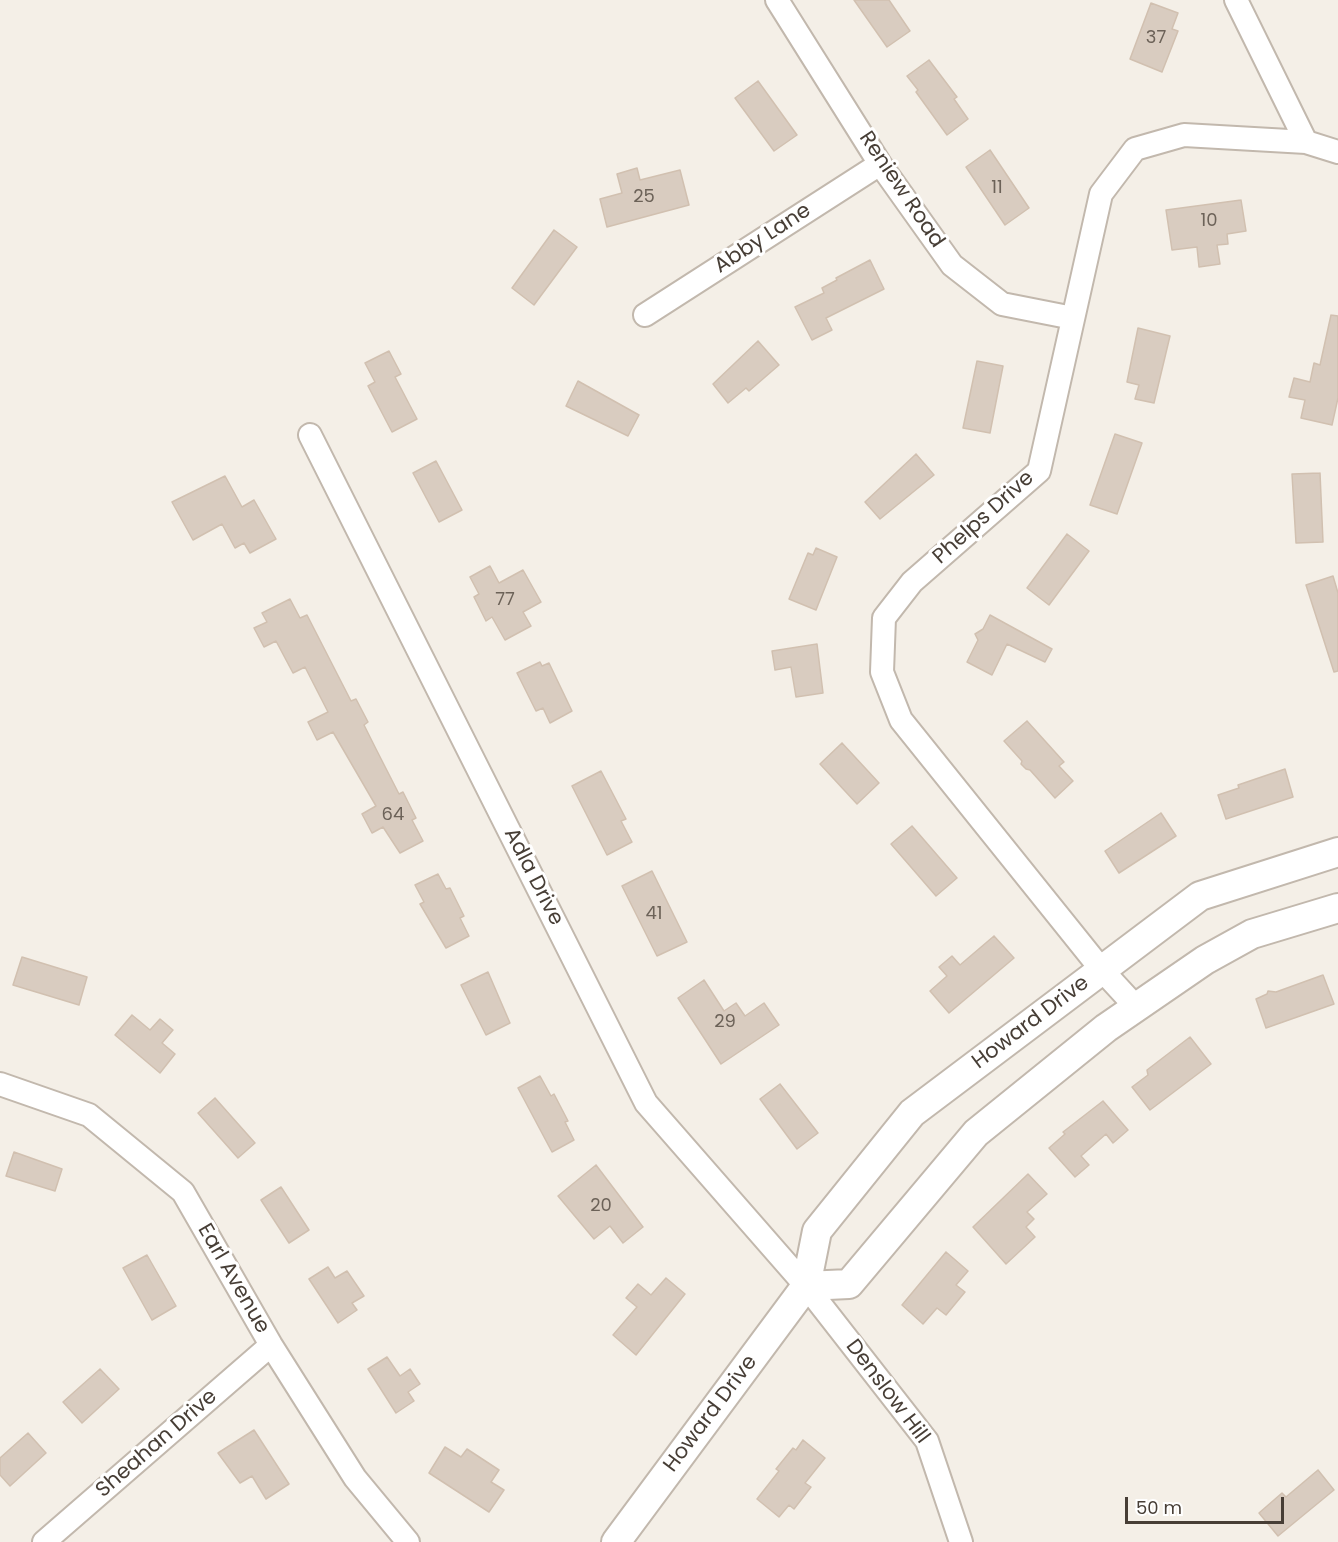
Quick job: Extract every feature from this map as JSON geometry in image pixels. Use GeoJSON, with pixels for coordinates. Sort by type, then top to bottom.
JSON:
{"type":"FeatureCollection","features":[{"type":"Feature","properties":{"kind":"street","name":"Reniew Road"},"geometry":{"type":"LineString","coordinates":[[777,0],[880,164],[952,265],[1002,304],[1073,318]]}},
{"type":"Feature","properties":{"kind":"street"},"geometry":{"type":"LineString","coordinates":[[1236,0],[1306,142]]}},
{"type":"Feature","properties":{"kind":"street","name":"Phelps Drive"},"geometry":{"type":"LineString","coordinates":[[1136,1007],[1101,969],[901,720],[882,672],[884,618],[912,582],[1039,471],[1101,194],[1135,149],[1184,135],[1306,142],[1338,152]]}},
{"type":"Feature","properties":{"kind":"street","name":"Abby Lane"},"geometry":{"type":"LineString","coordinates":[[645,315],[880,164]]}},
{"type":"Feature","properties":{"kind":"street","name":"Adla Drive"},"geometry":{"type":"LineString","coordinates":[[310,435],[646,1103],[806,1286]]}},
{"type":"Feature","properties":{"kind":"street","name":"Howard Drive"},"geometry":{"type":"LineString","coordinates":[[616,1542],[806,1286],[817,1232],[912,1113],[1200,896],[1338,852]]}},
{"type":"Feature","properties":{"kind":"street"},"geometry":{"type":"LineString","coordinates":[[806,1286],[849,1284],[976,1132],[1136,1007],[1205,960],[1252,934],[1338,908]]}},
{"type":"Feature","properties":{"kind":"street","name":"Earl Avenue"},"geometry":{"type":"LineString","coordinates":[[0,1084],[88,1115],[183,1192],[271,1345],[355,1478],[408,1542]]}},
{"type":"Feature","properties":{"kind":"street","name":"Denslow Hill"},"geometry":{"type":"LineString","coordinates":[[806,1286],[927,1441],[961,1542]]}},
{"type":"Feature","properties":{"kind":"street","name":"Sheahan Drive"},"geometry":{"type":"LineString","coordinates":[[44,1542],[271,1345]]}},
{"type":"Feature","properties":{"kind":"building"},"geometry":{"type":"Polygon","coordinates":[[[854,0],[889,0],[910,31],[887,47],[854,0]]]}},
{"type":"Feature","properties":{"kind":"building"},"geometry":{"type":"Polygon","coordinates":[[[1151,3],[1178,13],[1172,29],[1178,31],[1162,72],[1130,59],[1151,3]]]}},
{"type":"Feature","properties":{"kind":"building"},"geometry":{"type":"Polygon","coordinates":[[[929,60],[957,97],[954,99],[968,119],[947,135],[907,76],[929,60]]]}},
{"type":"Feature","properties":{"kind":"building"},"geometry":{"type":"Polygon","coordinates":[[[758,81],[797,135],[774,151],[735,98],[758,81]]]}},
{"type":"Feature","properties":{"kind":"building"},"geometry":{"type":"Polygon","coordinates":[[[990,150],[1029,208],[1005,225],[966,167],[990,150]]]}},
{"type":"Feature","properties":{"kind":"building"},"geometry":{"type":"Polygon","coordinates":[[[637,168],[640,180],[680,170],[689,205],[607,227],[600,199],[622,193],[617,174],[637,168]]]}},
{"type":"Feature","properties":{"kind":"building"},"geometry":{"type":"Polygon","coordinates":[[[1241,200],[1246,231],[1227,234],[1228,244],[1217,245],[1220,264],[1199,267],[1197,247],[1172,250],[1166,210],[1241,200]]]}},
{"type":"Feature","properties":{"kind":"building"},"geometry":{"type":"Polygon","coordinates":[[[554,230],[577,247],[534,305],[512,288],[554,230]]]}},
{"type":"Feature","properties":{"kind":"building"},"geometry":{"type":"Polygon","coordinates":[[[870,260],[884,289],[826,318],[832,330],[812,340],[795,307],[824,293],[822,288],[870,260]]]}},
{"type":"Feature","properties":{"kind":"building"},"geometry":{"type":"Polygon","coordinates":[[[1331,315],[1338,316],[1338,398],[1332,425],[1301,418],[1305,400],[1289,397],[1294,378],[1310,382],[1314,363],[1320,365],[1331,315]]]}},
{"type":"Feature","properties":{"kind":"building"},"geometry":{"type":"Polygon","coordinates":[[[1138,328],[1170,336],[1154,403],[1135,399],[1139,385],[1127,382],[1138,328]]]}},
{"type":"Feature","properties":{"kind":"building"},"geometry":{"type":"Polygon","coordinates":[[[758,341],[779,365],[749,391],[746,388],[728,403],[713,384],[758,341]]]}},
{"type":"Feature","properties":{"kind":"building"},"geometry":{"type":"Polygon","coordinates":[[[389,351],[401,374],[395,377],[417,419],[392,432],[368,386],[375,382],[365,363],[389,351]]]}},
{"type":"Feature","properties":{"kind":"building"},"geometry":{"type":"Polygon","coordinates":[[[977,361],[1003,366],[990,433],[963,428],[977,361]]]}},
{"type":"Feature","properties":{"kind":"building"},"geometry":{"type":"Polygon","coordinates":[[[578,381],[639,415],[628,436],[566,406],[578,381]]]}},
{"type":"Feature","properties":{"kind":"building"},"geometry":{"type":"Polygon","coordinates":[[[1115,434],[1142,443],[1117,514],[1090,505],[1115,434]]]}},
{"type":"Feature","properties":{"kind":"building"},"geometry":{"type":"Polygon","coordinates":[[[916,454],[934,475],[880,519],[865,502],[916,454]]]}},
{"type":"Feature","properties":{"kind":"building"},"geometry":{"type":"Polygon","coordinates":[[[436,461],[462,510],[439,522],[413,473],[436,461]]]}},
{"type":"Feature","properties":{"kind":"building"},"geometry":{"type":"Polygon","coordinates":[[[1320,473],[1323,542],[1296,543],[1292,474],[1320,473]]]}},
{"type":"Feature","properties":{"kind":"building"},"geometry":{"type":"Polygon","coordinates":[[[225,476],[242,507],[254,500],[276,539],[250,553],[244,543],[235,548],[222,524],[193,540],[172,502],[225,476]]]}},
{"type":"Feature","properties":{"kind":"building"},"geometry":{"type":"Polygon","coordinates":[[[1067,534],[1089,551],[1049,605],[1027,588],[1067,534]]]}},
{"type":"Feature","properties":{"kind":"building"},"geometry":{"type":"Polygon","coordinates":[[[816,548],[837,557],[816,610],[789,599],[808,553],[813,555],[816,548]]]}},
{"type":"Feature","properties":{"kind":"building"},"geometry":{"type":"Polygon","coordinates":[[[490,566],[499,583],[523,570],[541,602],[523,612],[531,626],[505,640],[492,617],[486,621],[474,597],[479,594],[470,577],[490,566]]]}},
{"type":"Feature","properties":{"kind":"building"},"geometry":{"type":"Polygon","coordinates":[[[1333,576],[1338,593],[1338,671],[1334,672],[1306,585],[1333,576]]]}},
{"type":"Feature","properties":{"kind":"building"},"geometry":{"type":"Polygon","coordinates":[[[290,599],[300,618],[307,615],[351,701],[356,699],[368,722],[364,725],[376,749],[399,794],[403,792],[416,818],[412,820],[423,841],[400,853],[383,827],[372,833],[362,814],[376,806],[333,732],[317,740],[308,722],[328,712],[305,667],[293,673],[276,641],[264,647],[254,628],[267,622],[262,613],[290,599]]]}},
{"type":"Feature","properties":{"kind":"building"},"geometry":{"type":"Polygon","coordinates":[[[990,615],[1052,649],[1045,662],[1007,644],[992,675],[967,662],[978,640],[975,634],[983,629],[990,615]]]}},
{"type":"Feature","properties":{"kind":"building"},"geometry":{"type":"Polygon","coordinates":[[[817,644],[823,693],[796,697],[791,667],[775,670],[772,651],[817,644]]]}},
{"type":"Feature","properties":{"kind":"building"},"geometry":{"type":"Polygon","coordinates":[[[540,662],[542,666],[549,663],[572,711],[550,723],[543,708],[536,711],[517,673],[540,662]]]}},
{"type":"Feature","properties":{"kind":"building"},"geometry":{"type":"Polygon","coordinates":[[[1027,721],[1064,762],[1059,766],[1073,781],[1055,798],[1030,770],[1021,764],[1022,761],[1004,741],[1027,721]]]}},
{"type":"Feature","properties":{"kind":"building"},"geometry":{"type":"Polygon","coordinates":[[[842,743],[879,783],[857,804],[820,764],[842,743]]]}},
{"type":"Feature","properties":{"kind":"building"},"geometry":{"type":"Polygon","coordinates":[[[1285,769],[1293,797],[1226,819],[1218,795],[1239,788],[1238,785],[1285,769]]]}},
{"type":"Feature","properties":{"kind":"building"},"geometry":{"type":"Polygon","coordinates":[[[601,771],[626,819],[621,821],[632,842],[607,855],[572,786],[601,771]]]}},
{"type":"Feature","properties":{"kind":"building"},"geometry":{"type":"Polygon","coordinates":[[[1161,813],[1176,836],[1119,873],[1105,851],[1161,813]]]}},
{"type":"Feature","properties":{"kind":"building"},"geometry":{"type":"Polygon","coordinates":[[[912,826],[957,878],[936,896],[891,844],[912,826]]]}},
{"type":"Feature","properties":{"kind":"building"},"geometry":{"type":"Polygon","coordinates":[[[652,871],[687,942],[657,956],[622,886],[652,871]]]}},
{"type":"Feature","properties":{"kind":"building"},"geometry":{"type":"Polygon","coordinates":[[[438,874],[446,889],[450,888],[464,916],[460,918],[469,936],[446,948],[420,904],[424,902],[415,885],[438,874]]]}},
{"type":"Feature","properties":{"kind":"building"},"geometry":{"type":"Polygon","coordinates":[[[994,936],[1014,958],[949,1013],[930,991],[947,976],[939,967],[952,956],[960,965],[994,936]]]}},
{"type":"Feature","properties":{"kind":"building"},"geometry":{"type":"Polygon","coordinates":[[[22,957],[87,977],[79,1005],[13,985],[22,957]]]}},
{"type":"Feature","properties":{"kind":"building"},"geometry":{"type":"Polygon","coordinates":[[[488,972],[510,1023],[486,1035],[461,985],[488,972]]]}},
{"type":"Feature","properties":{"kind":"building"},"geometry":{"type":"Polygon","coordinates":[[[1323,975],[1334,1004],[1266,1028],[1256,999],[1267,994],[1268,991],[1276,992],[1323,975]]]}},
{"type":"Feature","properties":{"kind":"building"},"geometry":{"type":"Polygon","coordinates":[[[704,980],[724,1011],[736,1003],[745,1016],[764,1003],[779,1025],[721,1064],[678,998],[704,980]]]}},
{"type":"Feature","properties":{"kind":"building"},"geometry":{"type":"Polygon","coordinates":[[[132,1015],[150,1030],[160,1019],[173,1030],[162,1043],[175,1054],[160,1073],[115,1035],[132,1015]]]}},
{"type":"Feature","properties":{"kind":"building"},"geometry":{"type":"Polygon","coordinates":[[[1190,1037],[1211,1064],[1150,1110],[1132,1087],[1148,1075],[1147,1070],[1190,1037]]]}},
{"type":"Feature","properties":{"kind":"building"},"geometry":{"type":"Polygon","coordinates":[[[540,1076],[551,1096],[554,1094],[568,1121],[565,1122],[574,1140],[552,1152],[518,1088],[540,1076]]]}},
{"type":"Feature","properties":{"kind":"building"},"geometry":{"type":"Polygon","coordinates":[[[780,1084],[818,1133],[797,1149],[760,1099],[780,1084]]]}},
{"type":"Feature","properties":{"kind":"building"},"geometry":{"type":"Polygon","coordinates":[[[215,1098],[255,1143],[238,1158],[198,1113],[215,1098]]]}},
{"type":"Feature","properties":{"kind":"building"},"geometry":{"type":"Polygon","coordinates":[[[1103,1101],[1128,1130],[1113,1143],[1106,1134],[1081,1156],[1089,1165],[1075,1177],[1049,1148],[1065,1134],[1063,1132],[1103,1101]]]}},
{"type":"Feature","properties":{"kind":"building"},"geometry":{"type":"Polygon","coordinates":[[[14,1152],[62,1169],[55,1191],[6,1176],[14,1152]]]}},
{"type":"Feature","properties":{"kind":"building"},"geometry":{"type":"Polygon","coordinates":[[[596,1165],[643,1227],[623,1243],[610,1226],[594,1239],[558,1196],[596,1165]]]}},
{"type":"Feature","properties":{"kind":"building"},"geometry":{"type":"Polygon","coordinates":[[[1028,1174],[1047,1194],[1027,1212],[1034,1219],[1026,1227],[1035,1237],[1006,1264],[973,1227],[1028,1174]]]}},
{"type":"Feature","properties":{"kind":"building"},"geometry":{"type":"Polygon","coordinates":[[[281,1187],[309,1230],[289,1243],[261,1200],[281,1187]]]}},
{"type":"Feature","properties":{"kind":"building"},"geometry":{"type":"Polygon","coordinates":[[[946,1252],[968,1271],[956,1285],[965,1292],[946,1315],[937,1308],[923,1324],[902,1305],[946,1252]]]}},
{"type":"Feature","properties":{"kind":"building"},"geometry":{"type":"Polygon","coordinates":[[[147,1255],[176,1306],[152,1320],[123,1268],[147,1255]]]}},
{"type":"Feature","properties":{"kind":"building"},"geometry":{"type":"Polygon","coordinates":[[[328,1267],[335,1278],[347,1271],[364,1296],[352,1303],[357,1310],[338,1323],[309,1279],[328,1267]]]}},
{"type":"Feature","properties":{"kind":"building"},"geometry":{"type":"Polygon","coordinates":[[[666,1278],[685,1294],[636,1355],[613,1335],[637,1307],[626,1298],[638,1284],[651,1295],[666,1278]]]}},
{"type":"Feature","properties":{"kind":"building"},"geometry":{"type":"Polygon","coordinates":[[[387,1357],[400,1376],[410,1369],[420,1384],[408,1392],[414,1401],[396,1413],[368,1369],[387,1357]]]}},
{"type":"Feature","properties":{"kind":"building"},"geometry":{"type":"Polygon","coordinates":[[[100,1369],[119,1389],[82,1423],[63,1402],[100,1369]]]}},
{"type":"Feature","properties":{"kind":"building"},"geometry":{"type":"Polygon","coordinates":[[[254,1430],[289,1484],[266,1499],[252,1476],[240,1483],[218,1453],[254,1430]]]}},
{"type":"Feature","properties":{"kind":"building"},"geometry":{"type":"Polygon","coordinates":[[[28,1433],[46,1453],[10,1486],[0,1475],[0,1458],[28,1433]]]}},
{"type":"Feature","properties":{"kind":"building"},"geometry":{"type":"Polygon","coordinates":[[[803,1440],[825,1458],[805,1483],[811,1487],[794,1509],[789,1505],[779,1517],[757,1499],[779,1471],[776,1469],[793,1448],[796,1450],[803,1440]]]}},
{"type":"Feature","properties":{"kind":"building"},"geometry":{"type":"Polygon","coordinates":[[[445,1447],[461,1457],[467,1449],[499,1470],[491,1482],[504,1490],[489,1512],[429,1473],[445,1447]]]}},
{"type":"Feature","properties":{"kind":"building"},"geometry":{"type":"Polygon","coordinates":[[[1318,1470],[1334,1490],[1278,1536],[1259,1513],[1282,1493],[1286,1497],[1318,1470]]]}}]}
